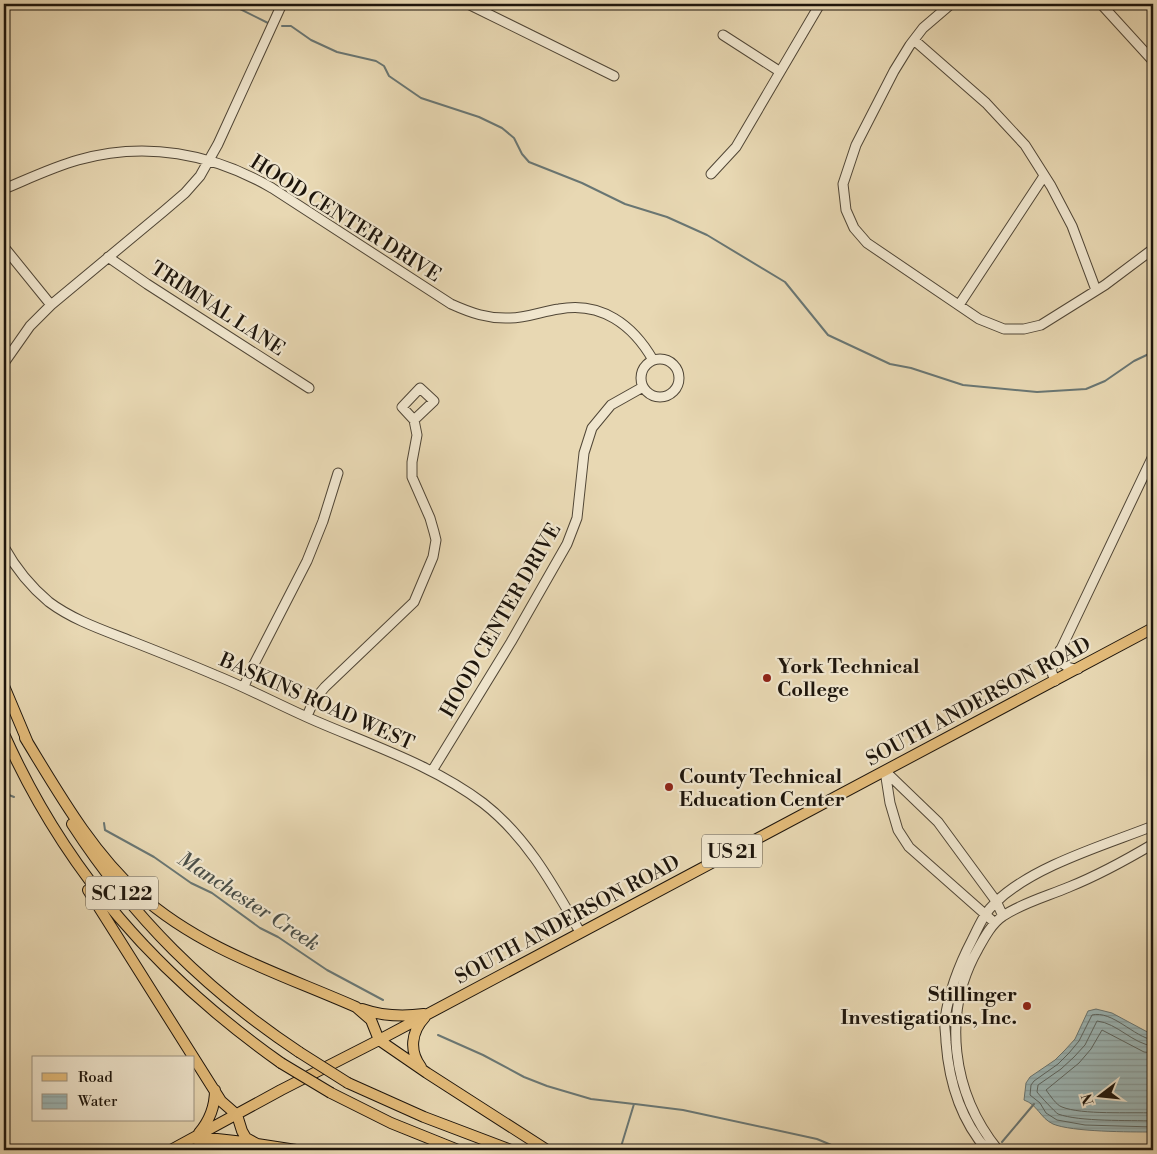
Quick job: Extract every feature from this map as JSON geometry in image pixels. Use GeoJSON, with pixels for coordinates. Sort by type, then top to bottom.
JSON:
{"type":"FeatureCollection","features":[{"type":"Feature","properties":{"kind":"main road","name":"SOUTH ANDERSON ROAD"},"geometry":{"type":"LineString","coordinates":[[237,1115],[1153,628]]}},
{"type":"Feature","properties":{"kind":"main road","name":"SC 122"},"geometry":{"type":"LineString","coordinates":[[4,686],[26,738],[52,790],[85,844],[147,924],[224,998],[263,1028],[348,1083],[424,1118],[511,1150]]}},
{"type":"Feature","properties":{"kind":"main road","name":"SC 122"},"geometry":{"type":"LineString","coordinates":[[4,734],[25,778],[47,817],[96,890],[163,966],[221,1019],[280,1063],[331,1093],[390,1123],[458,1150]]}},
{"type":"Feature","properties":{"kind":"main road"},"geometry":{"type":"LineString","coordinates":[[26,738],[93,843],[116,871],[152,906],[178,924],[207,942],[356,1007],[384,1015],[403,1016],[430,1013]]}},
{"type":"Feature","properties":{"kind":"main road"},"geometry":{"type":"LineString","coordinates":[[47,817],[86,886],[194,1056]]}},
{"type":"Feature","properties":{"kind":"main road"},"geometry":{"type":"LineString","coordinates":[[356,1007],[371,1020],[379,1040],[426,1073],[547,1150]]}},
{"type":"Feature","properties":{"kind":"main road"},"geometry":{"type":"LineString","coordinates":[[426,1073],[417,1060],[412,1046],[417,1030],[430,1013]]}},
{"type":"Feature","properties":{"kind":"main road"},"geometry":{"type":"LineString","coordinates":[[195,1058],[224,1104],[237,1115],[244,1135],[258,1144]]}},
{"type":"Feature","properties":{"kind":"main road"},"geometry":{"type":"LineString","coordinates":[[194,1139],[210,1118],[214,1105],[214,1088]]}},
{"type":"Feature","properties":{"kind":"main road","name":"US 21"},"geometry":{"type":"LineString","coordinates":[[171,1150],[237,1115]]}},
{"type":"Feature","properties":{"kind":"main road"},"geometry":{"type":"LineString","coordinates":[[194,1139],[222,1139],[296,1150]]}},
{"type":"Feature","properties":{"kind":"street"},"geometry":{"type":"LineString","coordinates":[[4,363],[30,326],[52,305],[185,192],[200,176],[224,132],[282,4]]}},
{"type":"Feature","properties":{"kind":"street"},"geometry":{"type":"LineString","coordinates":[[468,4],[614,76]]}},
{"type":"Feature","properties":{"kind":"street"},"geometry":{"type":"LineString","coordinates":[[712,174],[736,148],[820,4]]}},
{"type":"Feature","properties":{"kind":"street"},"geometry":{"type":"LineString","coordinates":[[951,4],[924,28],[914,40],[894,71],[856,145],[843,184],[846,210],[854,228],[867,243],[958,305],[979,319],[1004,329],[1024,329],[1041,326],[1153,249]]}},
{"type":"Feature","properties":{"kind":"street"},"geometry":{"type":"LineString","coordinates":[[1101,4],[1153,61]]}},
{"type":"Feature","properties":{"kind":"street"},"geometry":{"type":"LineString","coordinates":[[723,35],[779,72]]}},
{"type":"Feature","properties":{"kind":"street"},"geometry":{"type":"LineString","coordinates":[[914,40],[992,110],[1025,145],[1072,226],[1096,290]]}},
{"type":"Feature","properties":{"kind":"street","name":"HOOD CENTER DRIVE"},"geometry":{"type":"LineString","coordinates":[[4,190],[71,162],[115,152],[160,151],[185,154],[209,160],[242,172],[265,184],[437,296],[467,311],[479,315],[511,318],[562,308],[591,309],[616,319],[629,328],[646,347],[653,360]]}},
{"type":"Feature","properties":{"kind":"street"},"geometry":{"type":"LineString","coordinates":[[958,305],[1044,176]]}},
{"type":"Feature","properties":{"kind":"street"},"geometry":{"type":"LineString","coordinates":[[4,247],[52,305]]}},
{"type":"Feature","properties":{"kind":"street","name":"TRIMNAL LANE"},"geometry":{"type":"LineString","coordinates":[[108,257],[309,388]]}},
{"type":"Feature","properties":{"kind":"street"},"geometry":{"type":"LineString","coordinates":[[665,359],[675,365],[680,377],[676,389],[665,396],[652,396],[643,387],[641,381],[643,368],[653,360],[665,359]]}},
{"type":"Feature","properties":{"kind":"street","name":"HOOD CENTER DRIVE"},"geometry":{"type":"LineString","coordinates":[[432,771],[511,642],[567,544],[577,518],[584,454],[592,428],[611,405],[643,387]]}},
{"type":"Feature","properties":{"kind":"street"},"geometry":{"type":"LineString","coordinates":[[307,716],[314,700],[324,687],[414,602],[433,557],[435,549],[434,532],[411,469],[418,435],[414,420]]}},
{"type":"Feature","properties":{"kind":"street"},"geometry":{"type":"LineString","coordinates":[[1055,681],[1051,670],[1153,456]]}},
{"type":"Feature","properties":{"kind":"street"},"geometry":{"type":"LineString","coordinates":[[244,686],[306,562],[323,521],[338,474]]}},
{"type":"Feature","properties":{"kind":"street","name":"BASKINS ROAD WEST"},"geometry":{"type":"LineString","coordinates":[[4,547],[25,577],[49,601],[67,614],[244,686],[432,771],[482,803],[519,836],[546,872],[580,932]]}},
{"type":"Feature","properties":{"kind":"street"},"geometry":{"type":"LineString","coordinates":[[1060,650],[1060,658],[1063,665],[1068,668],[1078,669]]}},
{"type":"Feature","properties":{"kind":"street"},"geometry":{"type":"LineString","coordinates":[[885,770],[938,822],[996,901],[1003,916]]}},
{"type":"Feature","properties":{"kind":"street"},"geometry":{"type":"LineString","coordinates":[[885,770],[890,803],[898,830],[909,847],[996,923]]}},
{"type":"Feature","properties":{"kind":"street"},"geometry":{"type":"LineString","coordinates":[[987,1150],[966,1120],[956,1097],[948,1060],[944,1021],[959,966],[985,914],[996,901],[1025,879],[1060,862],[1153,826]]}},
{"type":"Feature","properties":{"kind":"street"},"geometry":{"type":"LineString","coordinates":[[998,1150],[979,1122],[965,1094],[957,1059],[956,1020],[959,998],[969,965],[983,940],[1003,916],[1115,867],[1153,844]]}},
{"type":"Feature","properties":{"kind":"water"},"geometry":{"type":"Polygon","coordinates":[[[1096,1009],[1112,1013],[1153,1035],[1153,1132],[1102,1131],[1062,1127],[1053,1124],[1033,1105],[1024,1100],[1026,1083],[1030,1077],[1055,1060],[1065,1050],[1075,1039],[1088,1011],[1096,1009]]]}},
{"type":"Feature","properties":{"kind":"waterway"},"geometry":{"type":"LineString","coordinates":[[230,4],[268,23]]}},
{"type":"Feature","properties":{"kind":"waterway"},"geometry":{"type":"LineString","coordinates":[[282,26],[291,26],[311,40],[337,52],[376,61],[384,66],[389,76],[421,98],[479,117],[502,128],[514,138],[522,154],[529,162],[582,183],[625,204],[667,217],[707,235],[785,282],[828,335],[890,364],[911,368],[963,385],[1037,392],[1086,389],[1105,381],[1134,361],[1153,352]]}},
{"type":"Feature","properties":{"kind":"waterway","name":"Manchester Creek"},"geometry":{"type":"LineString","coordinates":[[4,793],[14,797]]}},
{"type":"Feature","properties":{"kind":"waterway","name":"Manchester Creek"},"geometry":{"type":"LineString","coordinates":[[104,823],[105,830],[154,857],[191,883],[212,893],[260,928],[278,937],[327,970],[383,1000]]}},
{"type":"Feature","properties":{"kind":"waterway","name":"Manchester Creek"},"geometry":{"type":"LineString","coordinates":[[438,1035],[483,1055],[524,1077],[547,1086],[591,1099],[634,1104],[620,1150]]}},
{"type":"Feature","properties":{"kind":"waterway","name":"Manchester Creek"},"geometry":{"type":"LineString","coordinates":[[635,1104],[683,1110],[817,1139],[839,1150]]}},
{"type":"Feature","properties":{"kind":"waterway"},"geometry":{"type":"LineString","coordinates":[[1002,1142],[1034,1104]]}},
{"type":"Feature","properties":{"kind":"waterway"},"geometry":{"type":"LineString","coordinates":[[882,1150],[891,1150]]}},
{"type":"Feature","properties":{"kind":"place","name":"York Technical College"},"geometry":{"type":"Point","coordinates":[767,678]}},
{"type":"Feature","properties":{"kind":"place","name":"County Technical Education Center"},"geometry":{"type":"Point","coordinates":[669,787]}},
{"type":"Feature","properties":{"kind":"place","name":"Stillinger Investigations, Inc."},"geometry":{"type":"Point","coordinates":[1027,1006]}}]}
